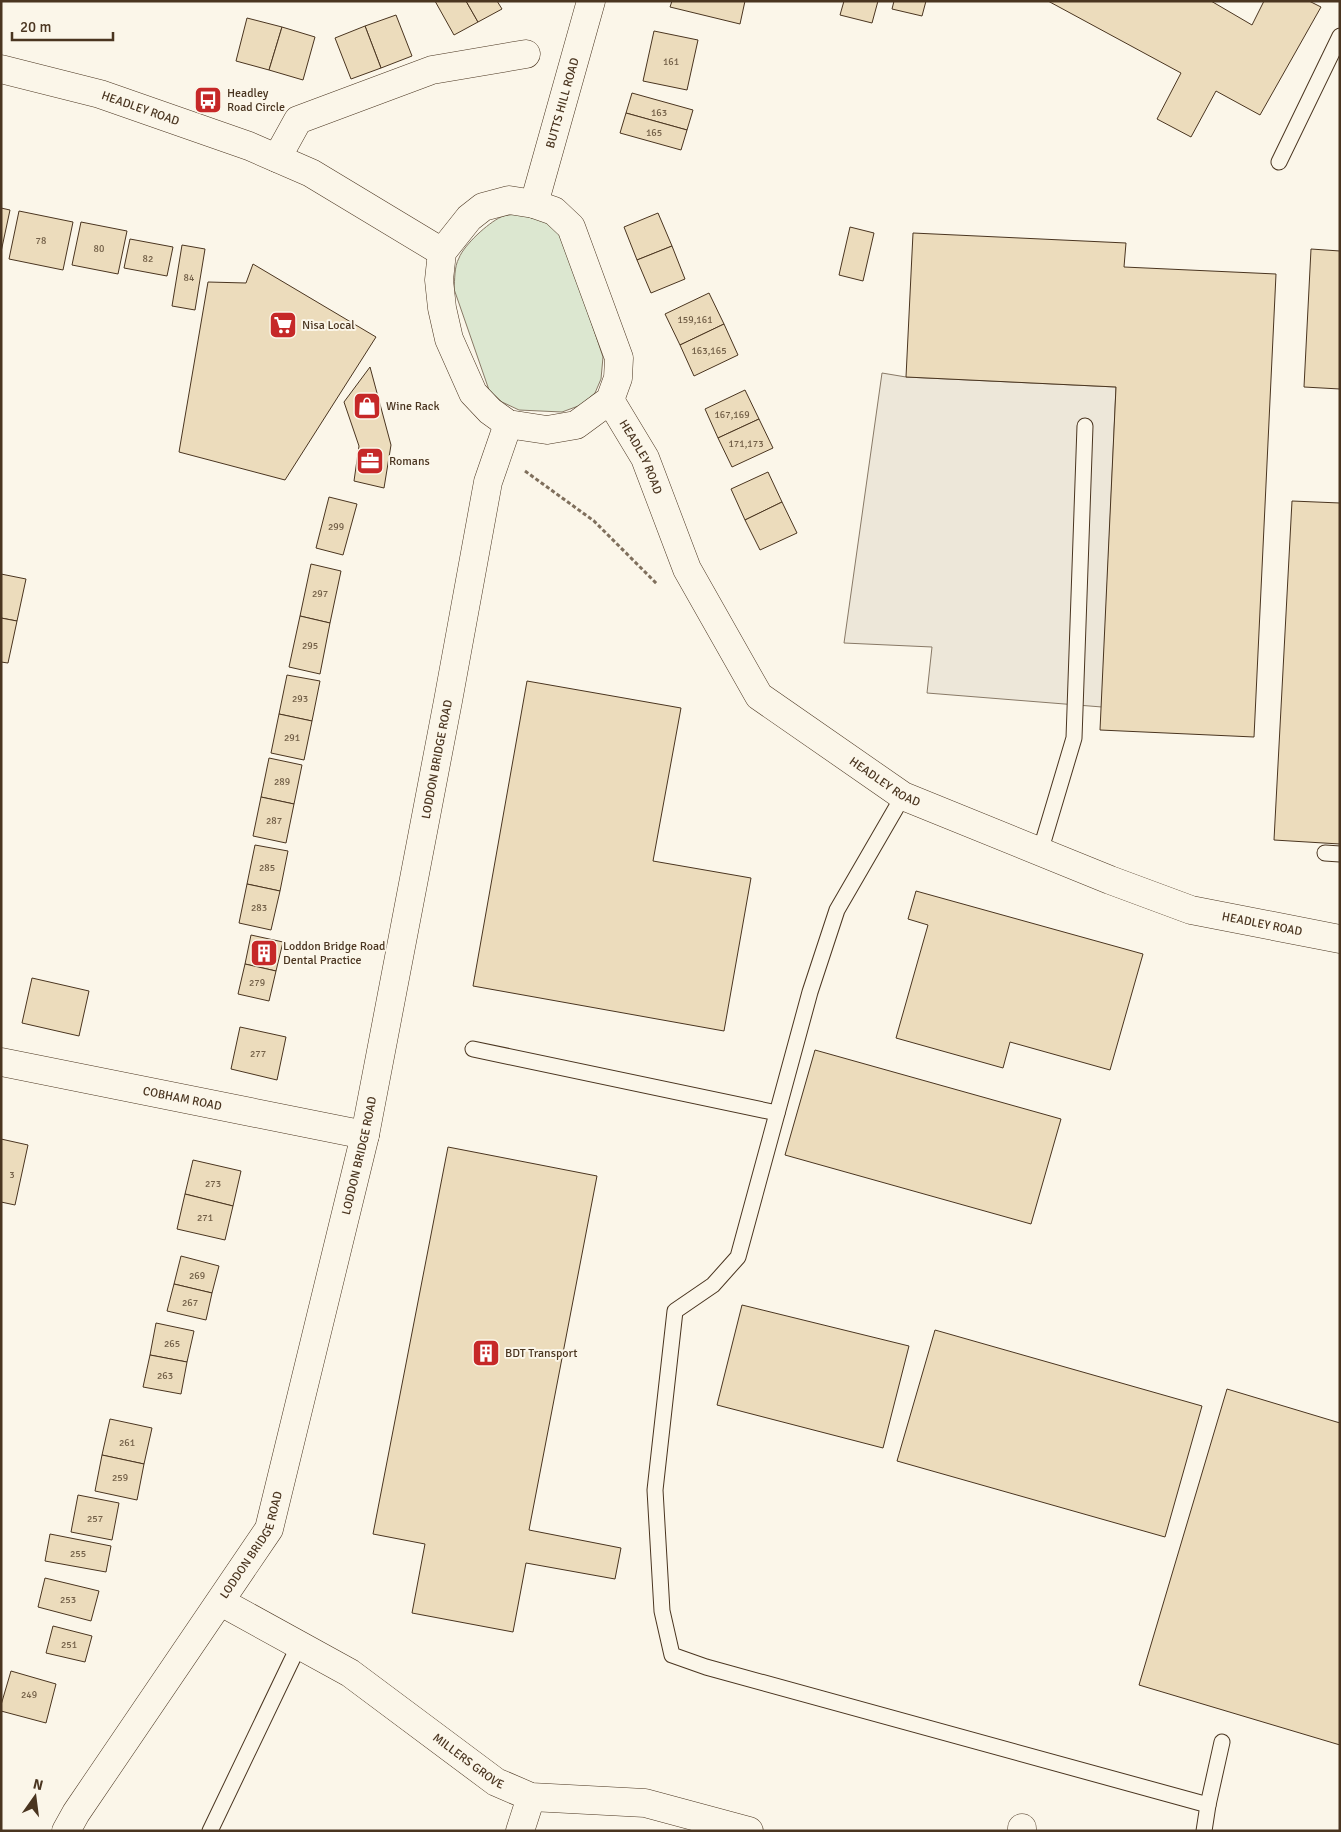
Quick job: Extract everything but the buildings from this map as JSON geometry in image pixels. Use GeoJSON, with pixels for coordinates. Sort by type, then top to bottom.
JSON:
{"type":"FeatureCollection","features":[{"type":"Feature","properties":{"kind":"street","name":"BUTTS HILL ROAD"},"geometry":{"type":"LineString","coordinates":[[534,204],[591,1]]}},
{"type":"Feature","properties":{"kind":"street"},"geometry":{"type":"LineString","coordinates":[[277,158],[298,120],[432,70],[526,54]]}},
{"type":"Feature","properties":{"kind":"street","name":"HEADLEY ROAD"},"geometry":{"type":"LineString","coordinates":[[1,69],[100,94],[277,158],[311,173],[442,252]]}},
{"type":"Feature","properties":{"kind":"street"},"geometry":{"type":"LineString","coordinates":[[510,200],[534,204],[554,211],[571,227],[619,358],[618,378],[610,400],[576,425],[547,430],[508,424],[490,411],[473,393],[450,339],[442,308],[439,280],[442,252],[469,218],[483,207],[510,200]]}},
{"type":"Feature","properties":{"kind":"street","name":"HEADLEY ROAD"},"geometry":{"type":"LineString","coordinates":[[610,400],[645,458],[687,569],[759,696],[903,796],[1040,852],[1191,910],[1340,940]]}},
{"type":"Feature","properties":{"kind":"street","name":"LODDON BRIDGE ROAD"},"geometry":{"type":"LineString","coordinates":[[66,1831],[76,1813],[269,1529],[365,1134],[488,482],[497,451],[508,424]]}},
{"type":"Feature","properties":{"kind":"street","name":"COBHAM ROAD"},"geometry":{"type":"LineString","coordinates":[[1,1062],[365,1134]]}},
{"type":"Feature","properties":{"kind":"street","name":"MILLERS GROVE"},"geometry":{"type":"LineString","coordinates":[[221,1602],[350,1673],[496,1782],[531,1797],[644,1803],[749,1831]]}},
{"type":"Feature","properties":{"kind":"street"},"geometry":{"type":"LineString","coordinates":[[520,1831],[531,1797]]}},
{"type":"Feature","properties":{"kind":"lane"},"geometry":{"type":"LineString","coordinates":[[1279,162],[1340,36]]}},
{"type":"Feature","properties":{"kind":"lane"},"geometry":{"type":"LineString","coordinates":[[1040,852],[1074,738],[1085,426]]}},
{"type":"Feature","properties":{"kind":"lane"},"geometry":{"type":"LineString","coordinates":[[903,796],[837,910],[810,992],[738,1257],[713,1285],[675,1311],[655,1490],[662,1611],[672,1655],[706,1667],[1208,1806]]}},
{"type":"Feature","properties":{"kind":"lane"},"geometry":{"type":"LineString","coordinates":[[474,1050],[777,1113]]}},
{"type":"Feature","properties":{"kind":"lane"},"geometry":{"type":"LineString","coordinates":[[210,1831],[299,1645]]}},
{"type":"Feature","properties":{"kind":"lane"},"geometry":{"type":"LineString","coordinates":[[1204,1831],[1222,1742]]}},
{"type":"Feature","properties":{"kind":"path"},"geometry":{"type":"LineString","coordinates":[[497,451],[594,521],[658,584]]}},
{"type":"Feature","properties":{"kind":"green space"},"geometry":{"type":"Polygon","coordinates":[[[516,214],[535,217],[548,223],[563,241],[603,357],[601,379],[595,393],[581,405],[562,412],[519,410],[502,402],[489,390],[454,289],[456,265],[466,247],[477,235],[496,220],[504,216],[516,214]]]}},
{"type":"Feature","properties":{"kind":"shaded area"},"geometry":{"type":"Polygon","coordinates":[[[882,373],[906,377],[1116,387],[1102,707],[927,693],[932,647],[844,643],[882,373]]]}},
{"type":"Feature","properties":{"kind":"place","name":"Headley Road Circle"},"geometry":{"type":"Point","coordinates":[208,100]}},
{"type":"Feature","properties":{"kind":"place","name":"Nisa Local"},"geometry":{"type":"Point","coordinates":[283,325]}},
{"type":"Feature","properties":{"kind":"place","name":"Wine Rack"},"geometry":{"type":"Point","coordinates":[367,406]}},
{"type":"Feature","properties":{"kind":"place","name":"Romans"},"geometry":{"type":"Point","coordinates":[370,461]}},
{"type":"Feature","properties":{"kind":"place","name":"Loddon Bridge Road Dental Practice"},"geometry":{"type":"Point","coordinates":[264,953]}},
{"type":"Feature","properties":{"kind":"place","name":"BDT Transport"},"geometry":{"type":"Point","coordinates":[486,1353]}}]}
